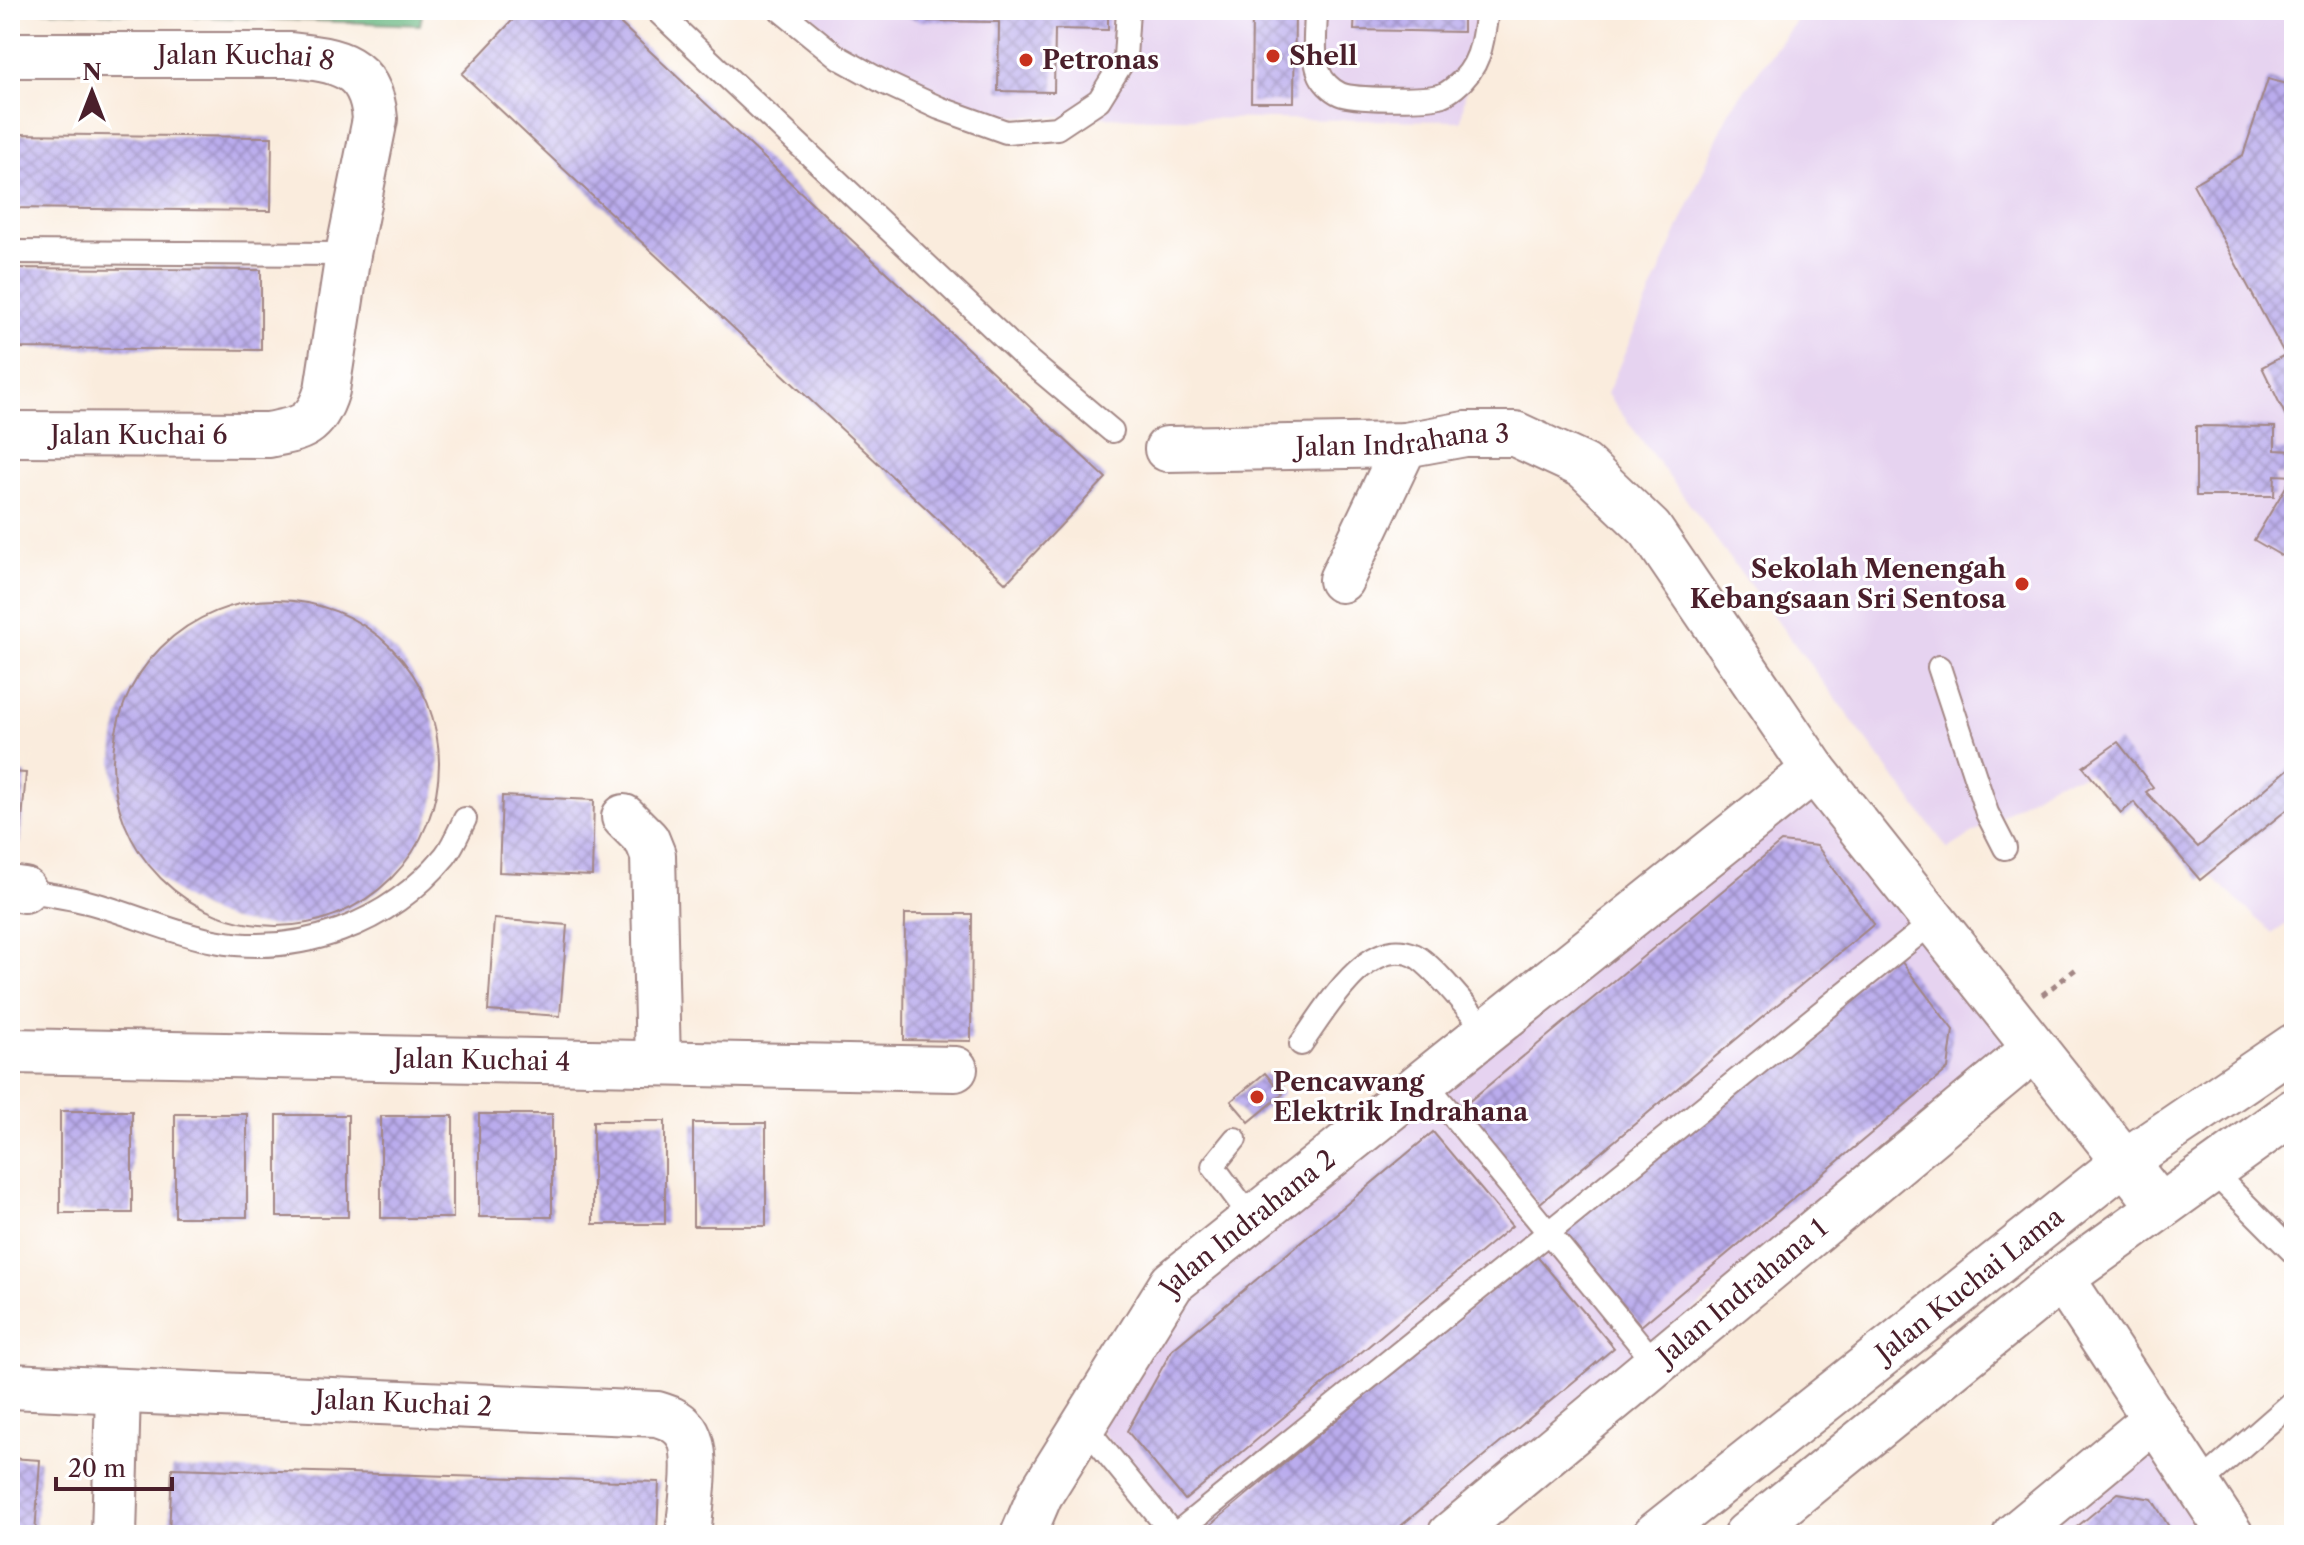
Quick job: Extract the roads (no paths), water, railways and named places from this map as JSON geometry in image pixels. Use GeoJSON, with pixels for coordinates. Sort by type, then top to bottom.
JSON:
{"type":"FeatureCollection","features":[{"type":"Feature","properties":{"kind":"street","name":"Jalan Kuchai 8"},"geometry":{"type":"LineString","coordinates":[[10,55],[291,55],[341,63],[362,78],[373,99],[375,119],[348,254]]}},
{"type":"Feature","properties":{"kind":"street","name":"Jalan Kuchai 6"},"geometry":{"type":"LineString","coordinates":[[10,434],[268,435],[293,431],[311,423],[321,409],[327,390],[348,254]]}},
{"type":"Feature","properties":{"kind":"street","name":"Jalan Indrahana 3"},"geometry":{"type":"LineString","coordinates":[[1167,449],[1405,445],[1465,434],[1515,434],[1584,466],[1650,529],[1814,770],[2160,1206]]}},
{"type":"Feature","properties":{"kind":"street"},"geometry":{"type":"LineString","coordinates":[[1341,580],[1405,445]]}},
{"type":"Feature","properties":{"kind":"street","name":"Jalan Indrahana 2"},"geometry":{"type":"LineString","coordinates":[[1023,1535],[1040,1495],[1172,1283],[1814,770]]}},
{"type":"Feature","properties":{"kind":"street"},"geometry":{"type":"LineString","coordinates":[[624,817],[647,840],[653,855],[658,1063]]}},
{"type":"Feature","properties":{"kind":"street","name":"Jalan Kuchai Lama"},"geometry":{"type":"LineString","coordinates":[[1655,1535],[2124,1162],[2294,1046]]}},
{"type":"Feature","properties":{"kind":"street","name":"Jalan Indrahana 1"},"geometry":{"type":"LineString","coordinates":[[1450,1535],[2034,1049]]}},
{"type":"Feature","properties":{"kind":"street","name":"Jalan Kuchai 4"},"geometry":{"type":"LineString","coordinates":[[10,1051],[955,1069]]}},
{"type":"Feature","properties":{"kind":"street","name":"Jalan Kuchai Lama"},"geometry":{"type":"LineString","coordinates":[[1746,1535],[2062,1278],[2294,1111]]}},
{"type":"Feature","properties":{"kind":"street"},"geometry":{"type":"LineString","coordinates":[[2062,1278],[2231,1535]]}},
{"type":"Feature","properties":{"kind":"street","name":"Jalan Kuchai 2"},"geometry":{"type":"LineString","coordinates":[[10,1386],[657,1414],[684,1428],[692,1442],[694,1457],[688,1535]]}},
{"type":"Feature","properties":{"kind":"street"},"geometry":{"type":"LineString","coordinates":[[114,1535],[118,1392]]}},
{"type":"Feature","properties":{"kind":"street"},"geometry":{"type":"LineString","coordinates":[[2015,1535],[2155,1419]]}},
{"type":"Feature","properties":{"kind":"lane"},"geometry":{"type":"LineString","coordinates":[[656,10],[1022,355],[1112,431]]}},
{"type":"Feature","properties":{"kind":"lane"},"geometry":{"type":"LineString","coordinates":[[780,10],[838,57],[885,83],[939,108],[1006,132],[1057,128],[1099,100],[1125,58],[1128,10]]}},
{"type":"Feature","properties":{"kind":"lane"},"geometry":{"type":"LineString","coordinates":[[1316,10],[1316,58],[1319,73],[1328,86],[1341,95],[1357,97],[1438,97],[1452,90],[1476,64],[1487,10]]}},
{"type":"Feature","properties":{"kind":"lane"},"geometry":{"type":"LineString","coordinates":[[10,252],[348,254]]}},
{"type":"Feature","properties":{"kind":"lane"},"geometry":{"type":"LineString","coordinates":[[1939,667],[1987,813],[2005,848]]}},
{"type":"Feature","properties":{"kind":"lane"},"geometry":{"type":"LineString","coordinates":[[17,889],[90,902],[214,941],[267,946],[305,941],[347,928],[381,912],[410,893],[446,854],[465,819]]}},
{"type":"Feature","properties":{"kind":"lane"},"geometry":{"type":"LineString","coordinates":[[1083,1424],[1174,1535],[1934,921]]}},
{"type":"Feature","properties":{"kind":"lane"},"geometry":{"type":"LineString","coordinates":[[1301,1044],[1347,980],[1383,953],[1399,951],[1414,955],[1426,965],[1486,1030]]}},
{"type":"Feature","properties":{"kind":"lane"},"geometry":{"type":"LineString","coordinates":[[1426,1083],[1656,1364]]}},
{"type":"Feature","properties":{"kind":"lane"},"geometry":{"type":"LineString","coordinates":[[1235,1139],[1213,1166],[1253,1220]]}},
{"type":"Feature","properties":{"kind":"lane"},"geometry":{"type":"LineString","coordinates":[[2210,1169],[2294,1253]]}},
{"type":"Feature","properties":{"kind":"lane"},"geometry":{"type":"LineString","coordinates":[[2198,1485],[2294,1401]]}},
{"type":"Feature","properties":{"kind":"place","name":"Shell"},"geometry":{"type":"Point","coordinates":[1273,56]}},
{"type":"Feature","properties":{"kind":"place","name":"Petronas"},"geometry":{"type":"Point","coordinates":[1026,60]}},
{"type":"Feature","properties":{"kind":"place","name":"Sekolah Menengah Kebangsaan Sri Sentosa"},"geometry":{"type":"Point","coordinates":[2022,584]}},
{"type":"Feature","properties":{"kind":"place","name":"Pencawang Elektrik Indrahana"},"geometry":{"type":"Point","coordinates":[1257,1097]}}]}
